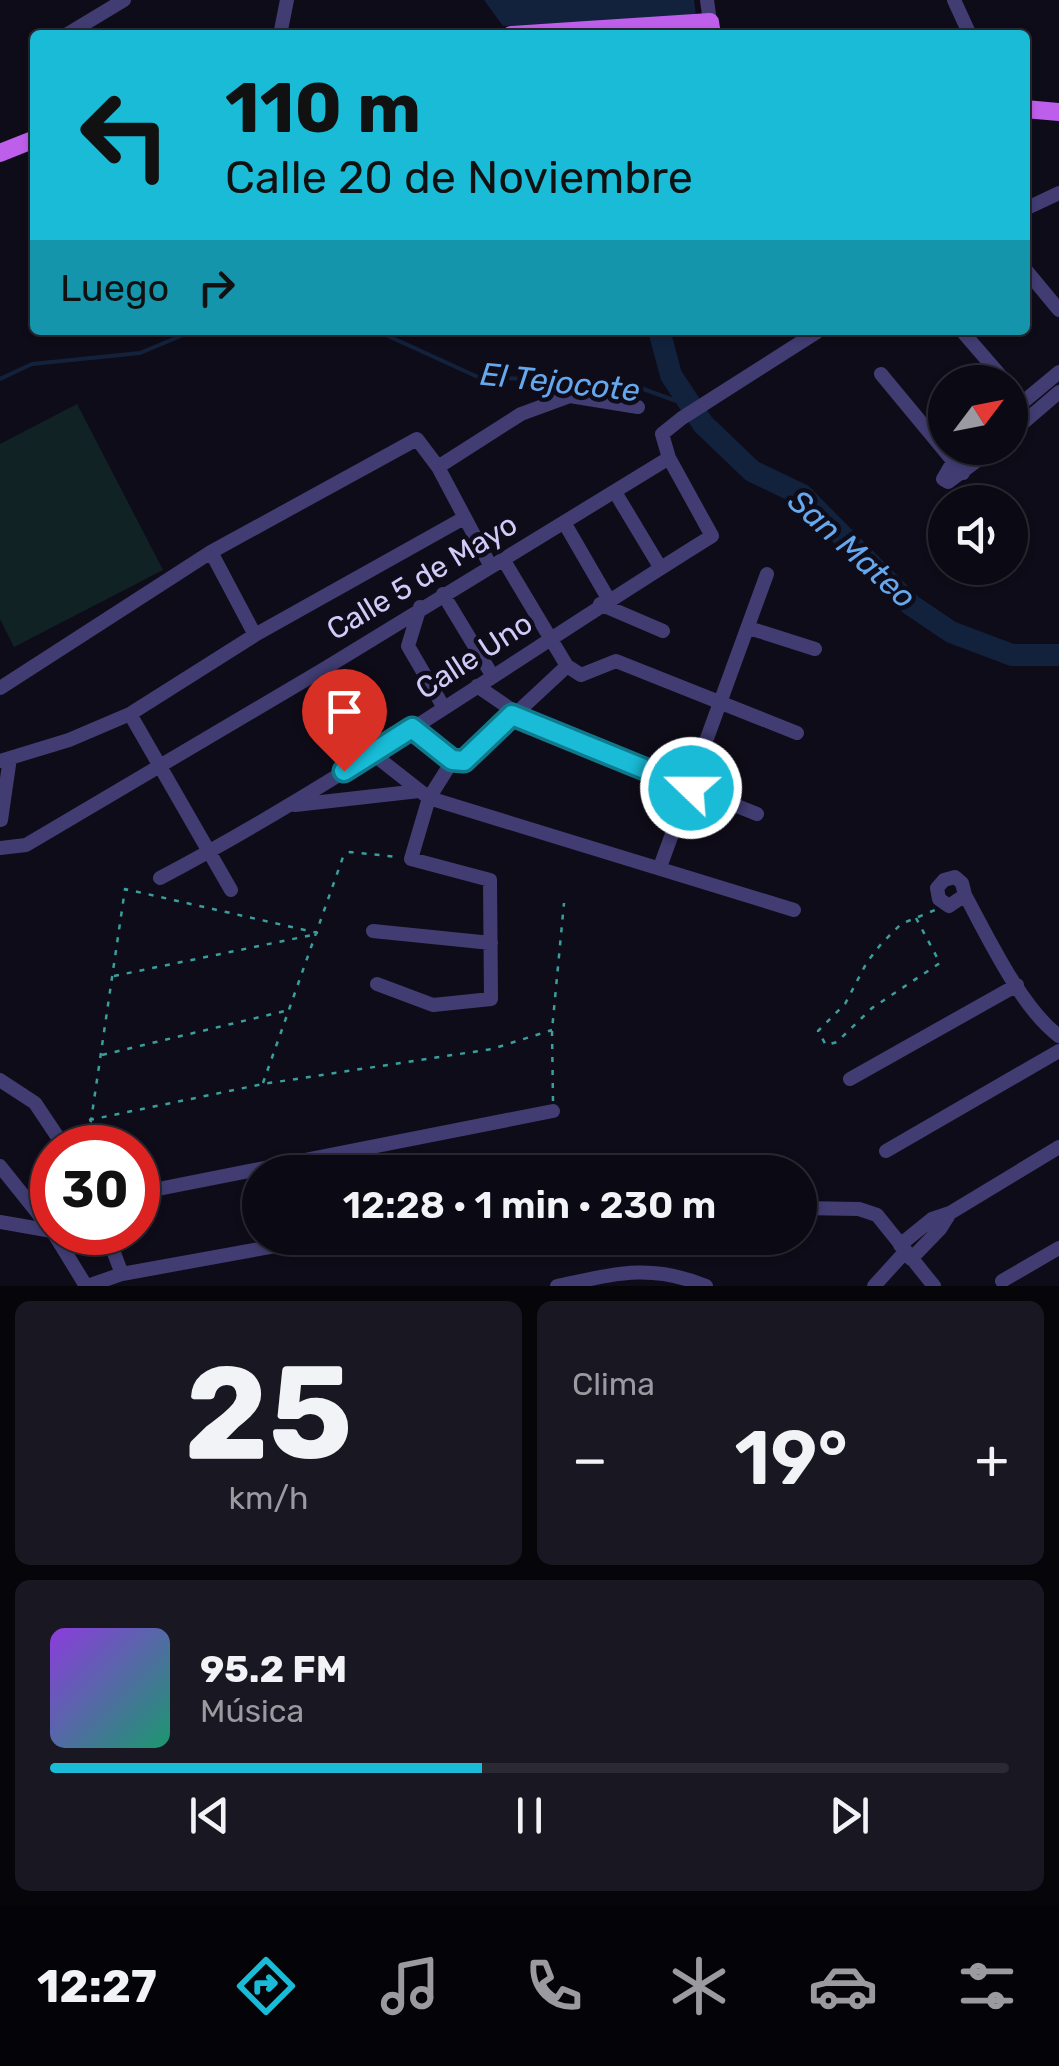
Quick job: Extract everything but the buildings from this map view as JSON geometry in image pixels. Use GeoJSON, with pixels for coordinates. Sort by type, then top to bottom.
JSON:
{"type":"FeatureCollection","features":[{"type":"Feature","properties":{"kind":"main road"},"geometry":{"type":"LineString","coordinates":[[645,30],[711,28]]}},
{"type":"Feature","properties":{"kind":"main road"},"geometry":{"type":"LineString","coordinates":[[1030,109],[1059,112]]}},
{"type":"Feature","properties":{"kind":"main road"},"geometry":{"type":"LineString","coordinates":[[3,155],[30,141]]}},
{"type":"Feature","properties":{"kind":"street"},"geometry":{"type":"LineString","coordinates":[[72,30],[100,8],[124,0]]}},
{"type":"Feature","properties":{"kind":"street"},"geometry":{"type":"LineString","coordinates":[[281,30],[287,0]]}},
{"type":"Feature","properties":{"kind":"street"},"geometry":{"type":"LineString","coordinates":[[707,0],[711,28]]}},
{"type":"Feature","properties":{"kind":"street"},"geometry":{"type":"LineString","coordinates":[[954,0],[968,30]]}},
{"type":"Feature","properties":{"kind":"street"},"geometry":{"type":"LineString","coordinates":[[1030,204],[1059,194]]}},
{"type":"Feature","properties":{"kind":"street"},"geometry":{"type":"LineString","coordinates":[[1030,275],[1059,310]]}},
{"type":"Feature","properties":{"kind":"street"},"geometry":{"type":"LineString","coordinates":[[669,458],[662,434],[812,335]]}},
{"type":"Feature","properties":{"kind":"street"},"geometry":{"type":"LineString","coordinates":[[965,335],[991,365]]}},
{"type":"Feature","properties":{"kind":"street"},"geometry":{"type":"LineString","coordinates":[[1028,408],[1049,394],[1059,372]]}},
{"type":"Feature","properties":{"kind":"street"},"geometry":{"type":"LineString","coordinates":[[880,374],[958,468]]}},
{"type":"Feature","properties":{"kind":"street"},"geometry":{"type":"LineString","coordinates":[[438,467],[522,414],[570,396],[638,407]]}},
{"type":"Feature","properties":{"kind":"street"},"geometry":{"type":"LineString","coordinates":[[0,688],[212,552],[417,439],[438,467],[464,518],[551,638],[566,666],[584,675],[616,661],[797,733]]}},
{"type":"Feature","properties":{"kind":"street","name":"Calle 5 de Mayo"},"geometry":{"type":"LineString","coordinates":[[0,848],[26,845],[669,458]]}},
{"type":"Feature","properties":{"kind":"street","name":"Calle Uno"},"geometry":{"type":"LineString","coordinates":[[160,878],[373,754],[712,536],[669,458]]}},
{"type":"Feature","properties":{"kind":"street"},"geometry":{"type":"LineString","coordinates":[[958,468],[963,465]]}},
{"type":"Feature","properties":{"kind":"street"},"geometry":{"type":"LineString","coordinates":[[615,492],[660,568]]}},
{"type":"Feature","properties":{"kind":"street"},"geometry":{"type":"LineString","coordinates":[[1,820],[5,759],[70,740],[130,714],[255,635],[464,518]]}},
{"type":"Feature","properties":{"kind":"street"},"geometry":{"type":"LineString","coordinates":[[565,524],[604,602],[662,631]]}},
{"type":"Feature","properties":{"kind":"street"},"geometry":{"type":"LineString","coordinates":[[212,552],[255,635]]}},
{"type":"Feature","properties":{"kind":"street"},"geometry":{"type":"LineString","coordinates":[[660,868],[767,574]]}},
{"type":"Feature","properties":{"kind":"street"},"geometry":{"type":"LineString","coordinates":[[443,594],[492,676]]}},
{"type":"Feature","properties":{"kind":"street"},"geometry":{"type":"LineString","coordinates":[[420,607],[408,646],[444,708]]}},
{"type":"Feature","properties":{"kind":"street"},"geometry":{"type":"LineString","coordinates":[[749,628],[815,649]]}},
{"type":"Feature","properties":{"kind":"street"},"geometry":{"type":"LineString","coordinates":[[377,984],[433,1005],[491,1000],[490,880],[412,858],[424,795],[452,760],[468,758],[566,666]]}},
{"type":"Feature","properties":{"kind":"street"},"geometry":{"type":"LineString","coordinates":[[324,669],[373,754],[424,795],[794,910]]}},
{"type":"Feature","properties":{"kind":"street"},"geometry":{"type":"LineString","coordinates":[[476,686],[513,714],[757,814]]}},
{"type":"Feature","properties":{"kind":"street"},"geometry":{"type":"LineString","coordinates":[[130,714],[231,890]]}},
{"type":"Feature","properties":{"kind":"street"},"geometry":{"type":"LineString","coordinates":[[412,728],[452,760]]}},
{"type":"Feature","properties":{"kind":"street"},"geometry":{"type":"LineString","coordinates":[[288,806],[424,795]]}},
{"type":"Feature","properties":{"kind":"street"},"geometry":{"type":"LineString","coordinates":[[965,895],[949,906],[936,888],[944,880],[954,878],[962,883],[965,895],[1018,986],[1044,1026],[1059,1036]]}},
{"type":"Feature","properties":{"kind":"street"},"geometry":{"type":"LineString","coordinates":[[373,931],[491,943]]}},
{"type":"Feature","properties":{"kind":"street"},"geometry":{"type":"LineString","coordinates":[[850,1079],[1018,986]]}},
{"type":"Feature","properties":{"kind":"street"},"geometry":{"type":"LineString","coordinates":[[886,1150],[1059,1051]]}},
{"type":"Feature","properties":{"kind":"street"},"geometry":{"type":"LineString","coordinates":[[0,1080],[35,1103],[50,1125]]}},
{"type":"Feature","properties":{"kind":"street"},"geometry":{"type":"LineString","coordinates":[[160,1188],[554,1111]]}},
{"type":"Feature","properties":{"kind":"street"},"geometry":{"type":"LineString","coordinates":[[874,1286],[928,1222],[1059,1147]]}},
{"type":"Feature","properties":{"kind":"street"},"geometry":{"type":"LineString","coordinates":[[0,1166],[30,1203]]}},
{"type":"Feature","properties":{"kind":"street"},"geometry":{"type":"LineString","coordinates":[[817,1209],[867,1210],[884,1221],[934,1286]]}},
{"type":"Feature","properties":{"kind":"street"},"geometry":{"type":"LineString","coordinates":[[0,1222],[30,1228]]}},
{"type":"Feature","properties":{"kind":"street"},"geometry":{"type":"LineString","coordinates":[[1002,1281],[1059,1248]]}},
{"type":"Feature","properties":{"kind":"street"},"geometry":{"type":"LineString","coordinates":[[67,1255],[86,1286],[122,1274],[242,1252]]}},
{"type":"Feature","properties":{"kind":"street"},"geometry":{"type":"LineString","coordinates":[[115,1255],[122,1274]]}},
{"type":"Feature","properties":{"kind":"street"},"geometry":{"type":"LineString","coordinates":[[145,1286],[150,1268]]}},
{"type":"Feature","properties":{"kind":"street"},"geometry":{"type":"LineString","coordinates":[[556,1286],[628,1272],[672,1272],[706,1286]]}},
{"type":"Feature","properties":{"kind":"path"},"geometry":{"type":"LineString","coordinates":[[263,1084],[343,857],[350,852],[412,858]]}},
{"type":"Feature","properties":{"kind":"path"},"geometry":{"type":"LineString","coordinates":[[89,1125],[125,889],[318,934]]}},
{"type":"Feature","properties":{"kind":"path"},"geometry":{"type":"LineString","coordinates":[[554,1111],[552,1030],[564,902]]}},
{"type":"Feature","properties":{"kind":"path"},"geometry":{"type":"LineString","coordinates":[[916,918],[940,964],[872,1008],[837,1042],[826,1045],[818,1031],[822,1023],[845,1004],[881,944],[901,924],[916,918],[928,916],[944,903]]}},
{"type":"Feature","properties":{"kind":"path"},"geometry":{"type":"LineString","coordinates":[[111,977],[318,934]]}},
{"type":"Feature","properties":{"kind":"path"},"geometry":{"type":"LineString","coordinates":[[99,1055],[290,1010]]}},
{"type":"Feature","properties":{"kind":"path"},"geometry":{"type":"LineString","coordinates":[[89,1120],[263,1084],[492,1049],[552,1030]]}},
{"type":"Feature","properties":{"kind":"shaded area"},"geometry":{"type":"Polygon","coordinates":[[[77,404],[163,570],[14,647],[0,619],[0,444],[77,404]]]}},
{"type":"Feature","properties":{"kind":"water"},"geometry":{"type":"Polygon","coordinates":[[[484,0],[694,0],[696,16],[503,26],[484,0]]]}},
{"type":"Feature","properties":{"kind":"waterway","name":"El Tejocote"},"geometry":{"type":"LineString","coordinates":[[0,379],[32,364],[140,353],[183,335]]}},
{"type":"Feature","properties":{"kind":"waterway","name":"El Tejocote"},"geometry":{"type":"LineString","coordinates":[[386,335],[478,377],[627,383],[690,406]]}},
{"type":"Feature","properties":{"kind":"waterway","name":"San Mateo"},"geometry":{"type":"LineString","coordinates":[[660,335],[671,375],[703,424],[752,471],[802,495],[911,605],[951,632],[1012,655],[1059,655]]}},
{"type":"Feature","properties":{"kind":"route"},"geometry":{"type":"LineString","coordinates":[[344,771],[412,728],[452,760],[464,761],[512,715],[691,788]]}}]}
